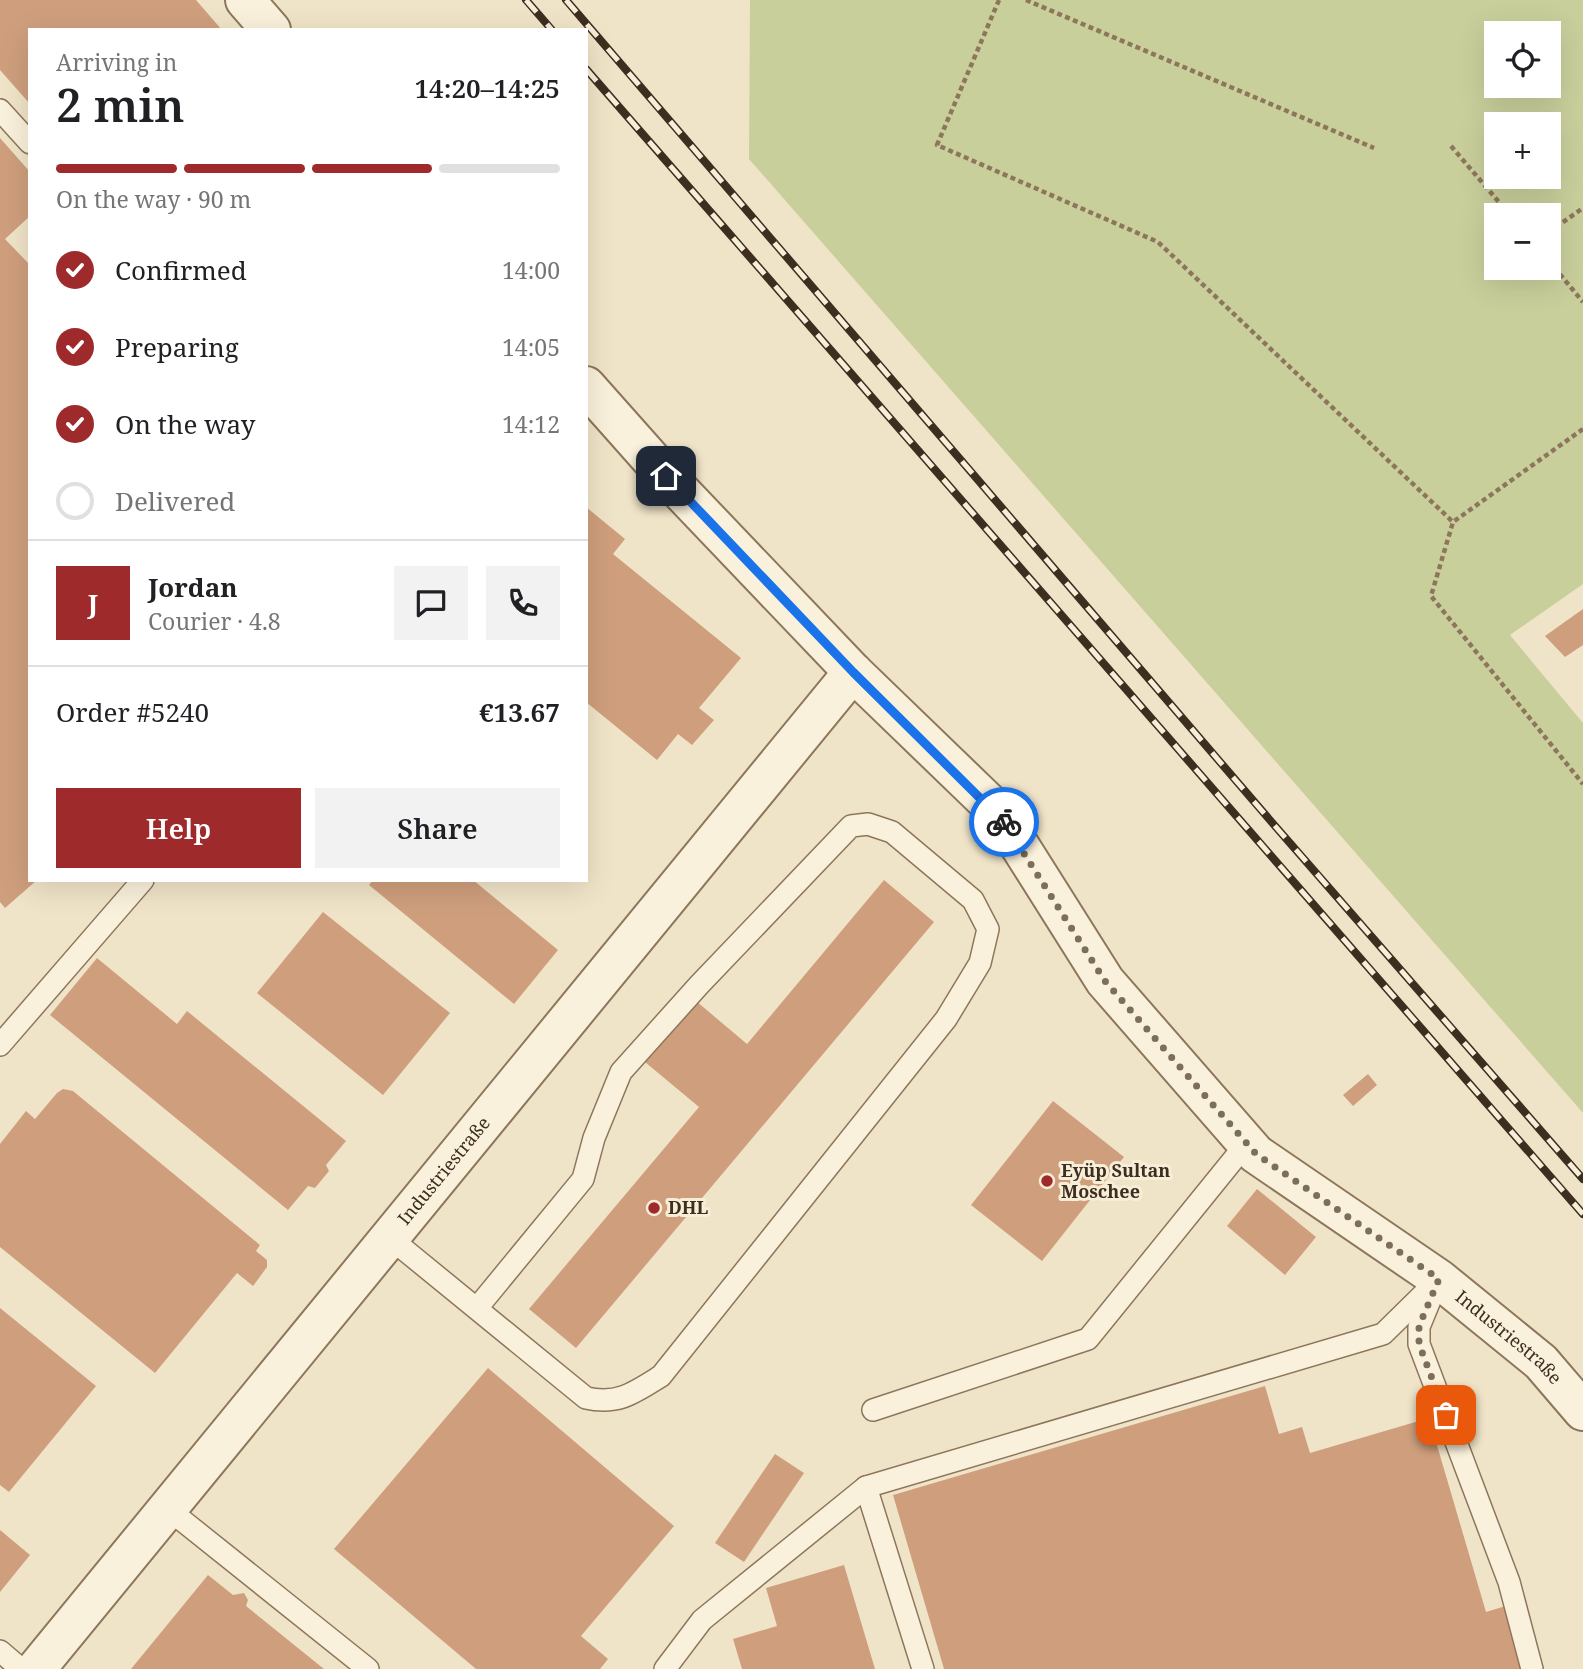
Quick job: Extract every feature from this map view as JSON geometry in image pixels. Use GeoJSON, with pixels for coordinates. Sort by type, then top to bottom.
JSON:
{"type":"FeatureCollection","features":[{"type":"Feature","properties":{"kind":"street"},"geometry":{"type":"LineString","coordinates":[[245,0],[269,28]]}},
{"type":"Feature","properties":{"kind":"street","name":"Industriestraße"},"geometry":{"type":"LineString","coordinates":[[588,388],[666,476],[853,672],[999,813],[1105,981],[1256,1154],[1439,1279],[1541,1363],[1583,1411]]}},
{"type":"Feature","properties":{"kind":"street","name":"Industriestraße"},"geometry":{"type":"LineString","coordinates":[[36,1669],[853,672]]}},
{"type":"Feature","properties":{"kind":"lane"},"geometry":{"type":"LineString","coordinates":[[0,110],[28,141]]}},
{"type":"Feature","properties":{"kind":"lane"},"geometry":{"type":"LineString","coordinates":[[390,1238],[586,1398],[602,1402],[624,1400],[661,1377],[946,1019],[980,963],[988,929],[973,900],[892,832],[868,824],[850,826],[699,985],[621,1072],[594,1138],[583,1179],[477,1308]]}},
{"type":"Feature","properties":{"kind":"lane"},"geometry":{"type":"LineString","coordinates":[[0,1045],[141,882]]}},
{"type":"Feature","properties":{"kind":"lane"},"geometry":{"type":"LineString","coordinates":[[873,1410],[1088,1339],[1247,1144]]}},
{"type":"Feature","properties":{"kind":"lane"},"geometry":{"type":"LineString","coordinates":[[665,1669],[702,1620],[866,1487],[1382,1334],[1439,1279]]}},
{"type":"Feature","properties":{"kind":"lane"},"geometry":{"type":"LineString","coordinates":[[1439,1279],[1419,1326],[1419,1344],[1509,1582],[1532,1669]]}},
{"type":"Feature","properties":{"kind":"lane"},"geometry":{"type":"LineString","coordinates":[[866,1487],[923,1669]]}},
{"type":"Feature","properties":{"kind":"lane"},"geometry":{"type":"LineString","coordinates":[[168,1509],[368,1669]]}},
{"type":"Feature","properties":{"kind":"lane"},"geometry":{"type":"LineString","coordinates":[[0,1651],[21,1669]]}},
{"type":"Feature","properties":{"kind":"path"},"geometry":{"type":"LineString","coordinates":[[999,0],[937,145],[1158,242],[1453,522]]}},
{"type":"Feature","properties":{"kind":"path"},"geometry":{"type":"LineString","coordinates":[[1026,0],[1374,148]]}},
{"type":"Feature","properties":{"kind":"path"},"geometry":{"type":"LineString","coordinates":[[1451,146],[1500,203]]}},
{"type":"Feature","properties":{"kind":"path"},"geometry":{"type":"LineString","coordinates":[[1561,224],[1583,208]]}},
{"type":"Feature","properties":{"kind":"path"},"geometry":{"type":"LineString","coordinates":[[1561,275],[1583,302]]}},
{"type":"Feature","properties":{"kind":"path"},"geometry":{"type":"LineString","coordinates":[[1583,429],[1453,522],[1431,596],[1583,784]]}},
{"type":"Feature","properties":{"kind":"green space"},"geometry":{"type":"Polygon","coordinates":[[[750,0],[1583,0],[1583,584],[1510,635],[1583,723],[1583,1113],[749,159],[750,0]]]}},
{"type":"Feature","properties":{"kind":"building"},"geometry":{"type":"Polygon","coordinates":[[[0,0],[196,0],[220,28],[28,28],[28,102],[0,70],[0,0]]]}},
{"type":"Feature","properties":{"kind":"building"},"geometry":{"type":"Polygon","coordinates":[[[0,138],[28,170],[28,218],[5,239],[28,263],[28,882],[35,882],[5,908],[0,902],[0,138]]]}},
{"type":"Feature","properties":{"kind":"building"},"geometry":{"type":"Polygon","coordinates":[[[588,509],[625,539],[613,554],[741,658],[699,708],[714,720],[692,745],[678,734],[657,760],[588,704],[588,509]]]}},
{"type":"Feature","properties":{"kind":"building"},"geometry":{"type":"Polygon","coordinates":[[[1583,609],[1583,645],[1565,657],[1545,636],[1583,609]]]}},
{"type":"Feature","properties":{"kind":"building","name":"DHL"},"geometry":{"type":"Polygon","coordinates":[[[884,880],[934,922],[576,1348],[529,1309],[699,1107],[645,1062],[696,1001],[747,1044],[884,880]]]}},
{"type":"Feature","properties":{"kind":"building"},"geometry":{"type":"Polygon","coordinates":[[[371,882],[475,882],[558,950],[514,1004],[369,885],[371,882]]]}},
{"type":"Feature","properties":{"kind":"building"},"geometry":{"type":"Polygon","coordinates":[[[323,912],[450,1013],[383,1095],[257,993],[323,912]]]}},
{"type":"Feature","properties":{"kind":"building"},"geometry":{"type":"Polygon","coordinates":[[[97,958],[177,1024],[187,1011],[346,1141],[326,1165],[329,1171],[315,1188],[308,1186],[288,1210],[50,1015],[97,958]]]}},
{"type":"Feature","properties":{"kind":"building"},"geometry":{"type":"Polygon","coordinates":[[[1368,1074],[1377,1085],[1353,1106],[1343,1095],[1368,1074]]]}},
{"type":"Feature","properties":{"kind":"building"},"geometry":{"type":"Polygon","coordinates":[[[63,1089],[73,1091],[260,1245],[256,1251],[267,1260],[267,1267],[253,1286],[237,1273],[155,1373],[0,1247],[0,1144],[26,1111],[35,1119],[63,1089]]]}},
{"type":"Feature","properties":{"kind":"building","name":"Eyüp Sultan Moschee"},"geometry":{"type":"Polygon","coordinates":[[[1053,1101],[1124,1157],[1042,1261],[971,1205],[1053,1101]]]}},
{"type":"Feature","properties":{"kind":"building"},"geometry":{"type":"Polygon","coordinates":[[[1257,1189],[1316,1237],[1285,1275],[1227,1226],[1257,1189]]]}},
{"type":"Feature","properties":{"kind":"building"},"geometry":{"type":"Polygon","coordinates":[[[0,1308],[96,1386],[9,1492],[0,1485],[0,1308]]]}},
{"type":"Feature","properties":{"kind":"building"},"geometry":{"type":"Polygon","coordinates":[[[488,1368],[674,1526],[581,1636],[608,1659],[600,1669],[476,1669],[334,1549],[488,1368]]]}},
{"type":"Feature","properties":{"kind":"building"},"geometry":{"type":"Polygon","coordinates":[[[1265,1386],[1279,1434],[1302,1427],[1310,1453],[1429,1418],[1486,1612],[1512,1604],[1531,1669],[944,1669],[893,1495],[1265,1386]]]}},
{"type":"Feature","properties":{"kind":"building"},"geometry":{"type":"Polygon","coordinates":[[[775,1454],[804,1473],[744,1562],[715,1543],[775,1454]]]}},
{"type":"Feature","properties":{"kind":"building"},"geometry":{"type":"Polygon","coordinates":[[[0,1530],[30,1555],[0,1592],[0,1530]]]}},
{"type":"Feature","properties":{"kind":"building"},"geometry":{"type":"Polygon","coordinates":[[[844,1565],[875,1669],[742,1669],[733,1639],[777,1626],[766,1588],[844,1565]]]}},
{"type":"Feature","properties":{"kind":"building"},"geometry":{"type":"Polygon","coordinates":[[[208,1575],[233,1595],[244,1593],[248,1600],[246,1606],[324,1669],[131,1669],[208,1575]]]}},
{"type":"Feature","properties":{"kind":"railway"},"geometry":{"type":"LineString","coordinates":[[526,0],[550,28]]}},
{"type":"Feature","properties":{"kind":"railway"},"geometry":{"type":"LineString","coordinates":[[566,0],[1269,819],[1583,1179]]}},
{"type":"Feature","properties":{"kind":"railway"},"geometry":{"type":"LineString","coordinates":[[588,71],[1583,1214]]}},
{"type":"Feature","properties":{"kind":"way so far"},"geometry":{"type":"LineString","coordinates":[[1004,822],[1105,981],[1256,1154],[1439,1279],[1419,1326],[1419,1344],[1446,1415]]}},
{"type":"Feature","properties":{"kind":"place","name":"Eyüp Sultan Moschee"},"geometry":{"type":"Point","coordinates":[1047,1181]}},
{"type":"Feature","properties":{"kind":"place","name":"DHL"},"geometry":{"type":"Point","coordinates":[654,1208]}},
{"type":"Feature","properties":{"kind":"route"},"geometry":{"type":"LineString","coordinates":[[666,476],[853,672],[999,813],[1004,822]]}}]}
